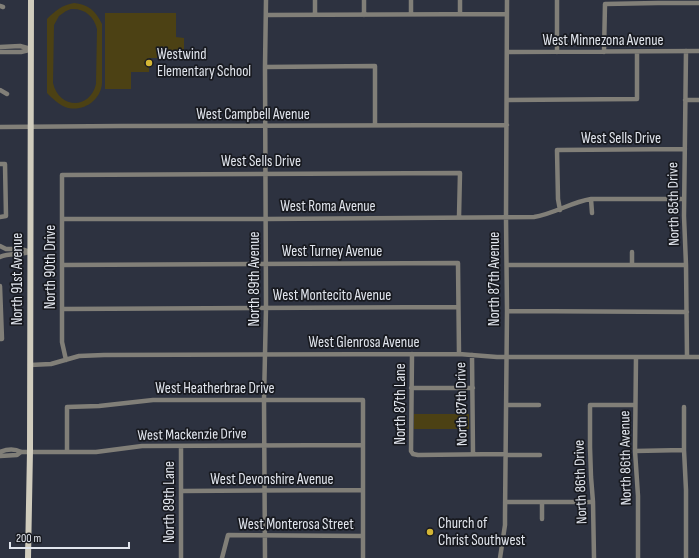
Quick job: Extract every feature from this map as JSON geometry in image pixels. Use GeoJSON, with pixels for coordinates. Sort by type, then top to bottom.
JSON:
{"type":"FeatureCollection","features":[{"type":"Feature","properties":{"kind":"main road","name":"North 91st Avenue"},"geometry":{"type":"LineString","coordinates":[[28,558],[30,451],[31,0]]}},
{"type":"Feature","properties":{"kind":"street","name":"North 89th Avenue"},"geometry":{"type":"LineString","coordinates":[[265,558],[264,400],[266,308],[266,0]]}},
{"type":"Feature","properties":{"kind":"street"},"geometry":{"type":"LineString","coordinates":[[315,0],[315,14]]}},
{"type":"Feature","properties":{"kind":"street"},"geometry":{"type":"LineString","coordinates":[[364,0],[364,15]]}},
{"type":"Feature","properties":{"kind":"street"},"geometry":{"type":"LineString","coordinates":[[411,0],[411,14]]}},
{"type":"Feature","properties":{"kind":"street"},"geometry":{"type":"LineString","coordinates":[[460,0],[460,14]]}},
{"type":"Feature","properties":{"kind":"street","name":"North 87th Avenue"},"geometry":{"type":"LineString","coordinates":[[500,558],[505,524],[506,454],[507,0]]}},
{"type":"Feature","properties":{"kind":"street"},"geometry":{"type":"LineString","coordinates":[[557,0],[557,52]]}},
{"type":"Feature","properties":{"kind":"street"},"geometry":{"type":"LineString","coordinates":[[604,52],[605,4],[699,3]]}},
{"type":"Feature","properties":{"kind":"street"},"geometry":{"type":"LineString","coordinates":[[266,15],[507,14]]}},
{"type":"Feature","properties":{"kind":"street"},"geometry":{"type":"LineString","coordinates":[[0,47],[20,46],[31,49]]}},
{"type":"Feature","properties":{"kind":"street"},"geometry":{"type":"LineString","coordinates":[[0,52],[21,52],[31,49]]}},
{"type":"Feature","properties":{"kind":"street","name":"North 85th Drive"},"geometry":{"type":"LineString","coordinates":[[686,51],[684,199],[687,357]]}},
{"type":"Feature","properties":{"kind":"street","name":"West Minnezona Avenue"},"geometry":{"type":"LineString","coordinates":[[507,52],[699,51]]}},
{"type":"Feature","properties":{"kind":"street"},"geometry":{"type":"LineString","coordinates":[[507,100],[637,99],[637,52]]}},
{"type":"Feature","properties":{"kind":"street"},"geometry":{"type":"LineString","coordinates":[[265,67],[375,66],[375,125]]}},
{"type":"Feature","properties":{"kind":"street"},"geometry":{"type":"LineString","coordinates":[[0,90],[7,94]]}},
{"type":"Feature","properties":{"kind":"street"},"geometry":{"type":"LineString","coordinates":[[685,100],[699,100]]}},
{"type":"Feature","properties":{"kind":"street","name":"West Campbell Avenue"},"geometry":{"type":"LineString","coordinates":[[0,127],[507,125]]}},
{"type":"Feature","properties":{"kind":"street","name":"West Sells Drive"},"geometry":{"type":"LineString","coordinates":[[560,210],[558,199],[558,150],[685,149]]}},
{"type":"Feature","properties":{"kind":"street"},"geometry":{"type":"LineString","coordinates":[[0,217],[6,216],[3,164]]}},
{"type":"Feature","properties":{"kind":"street","name":"West Sells Drive"},"geometry":{"type":"LineString","coordinates":[[62,174],[460,172],[459,218]]}},
{"type":"Feature","properties":{"kind":"street","name":"North 90th Drive"},"geometry":{"type":"LineString","coordinates":[[62,174],[62,342],[66,360]]}},
{"type":"Feature","properties":{"kind":"street"},"geometry":{"type":"LineString","coordinates":[[591,199],[592,213]]}},
{"type":"Feature","properties":{"kind":"street","name":"West Roma Avenue"},"geometry":{"type":"LineString","coordinates":[[62,219],[506,218],[540,216],[560,210],[577,202],[591,199],[684,199]]}},
{"type":"Feature","properties":{"kind":"street"},"geometry":{"type":"LineString","coordinates":[[0,246],[6,249],[22,249],[30,252]]}},
{"type":"Feature","properties":{"kind":"street"},"geometry":{"type":"LineString","coordinates":[[0,257],[9,254],[30,252]]}},
{"type":"Feature","properties":{"kind":"street"},"geometry":{"type":"LineString","coordinates":[[632,252],[632,265]]}},
{"type":"Feature","properties":{"kind":"street","name":"West Turney Avenue"},"geometry":{"type":"LineString","coordinates":[[62,265],[458,263]]}},
{"type":"Feature","properties":{"kind":"street","name":"North 87th Drive"},"geometry":{"type":"LineString","coordinates":[[458,263],[459,354]]}},
{"type":"Feature","properties":{"kind":"street"},"geometry":{"type":"LineString","coordinates":[[507,265],[686,265]]}},
{"type":"Feature","properties":{"kind":"street"},"geometry":{"type":"LineString","coordinates":[[0,286],[1,339]]}},
{"type":"Feature","properties":{"kind":"street","name":"West Montecito Avenue"},"geometry":{"type":"LineString","coordinates":[[62,309],[458,307]]}},
{"type":"Feature","properties":{"kind":"street"},"geometry":{"type":"LineString","coordinates":[[507,311],[686,312]]}},
{"type":"Feature","properties":{"kind":"street","name":"North 87th Lane"},"geometry":{"type":"LineString","coordinates":[[412,354],[411,451],[413,454],[418,455],[473,454]]}},
{"type":"Feature","properties":{"kind":"street","name":"West Glenrosa Avenue"},"geometry":{"type":"LineString","coordinates":[[30,365],[51,364],[85,356],[104,355],[472,354],[506,357],[699,357]]}},
{"type":"Feature","properties":{"kind":"street","name":"North 87th Drive"},"geometry":{"type":"LineString","coordinates":[[472,354],[473,454]]}},
{"type":"Feature","properties":{"kind":"street","name":"North 86th Avenue"},"geometry":{"type":"LineString","coordinates":[[636,357],[635,451],[638,496],[638,558]]}},
{"type":"Feature","properties":{"kind":"street"},"geometry":{"type":"LineString","coordinates":[[411,388],[473,388]]}},
{"type":"Feature","properties":{"kind":"street","name":"West Heatherbrae Drive"},"geometry":{"type":"LineString","coordinates":[[67,452],[67,407],[99,406],[153,400],[363,400],[363,445]]}},
{"type":"Feature","properties":{"kind":"street"},"geometry":{"type":"LineString","coordinates":[[506,405],[539,405]]}},
{"type":"Feature","properties":{"kind":"street","name":"North 86th Drive"},"geometry":{"type":"LineString","coordinates":[[594,558],[590,405],[635,405]]}},
{"type":"Feature","properties":{"kind":"street"},"geometry":{"type":"LineString","coordinates":[[684,407],[686,558]]}},
{"type":"Feature","properties":{"kind":"street"},"geometry":{"type":"LineString","coordinates":[[363,445],[363,558]]}},
{"type":"Feature","properties":{"kind":"street","name":"West Mackenzie Drive"},"geometry":{"type":"LineString","coordinates":[[0,456],[30,451],[96,452],[142,446],[363,445]]}},
{"type":"Feature","properties":{"kind":"street","name":"North 89th Lane"},"geometry":{"type":"LineString","coordinates":[[182,446],[182,558]]}},
{"type":"Feature","properties":{"kind":"street","name":"West Mackenzie Drive"},"geometry":{"type":"LineString","coordinates":[[0,452],[16,449],[21,452]]}},
{"type":"Feature","properties":{"kind":"street"},"geometry":{"type":"LineString","coordinates":[[635,451],[684,450]]}},
{"type":"Feature","properties":{"kind":"street"},"geometry":{"type":"LineString","coordinates":[[473,454],[540,455]]}},
{"type":"Feature","properties":{"kind":"street","name":"West Devonshire Avenue"},"geometry":{"type":"LineString","coordinates":[[182,491],[363,490]]}},
{"type":"Feature","properties":{"kind":"street"},"geometry":{"type":"LineString","coordinates":[[505,502],[593,502]]}},
{"type":"Feature","properties":{"kind":"street"},"geometry":{"type":"LineString","coordinates":[[542,502],[542,520]]}},
{"type":"Feature","properties":{"kind":"street","name":"West Monterosa Street"},"geometry":{"type":"LineString","coordinates":[[222,558],[228,535],[363,536]]}},
{"type":"Feature","properties":{"kind":"shaded area"},"geometry":{"type":"Polygon","coordinates":[[[74,3],[91,9],[97,15],[102,24],[101,89],[90,104],[78,108],[62,106],[47,93],[47,19],[59,9],[74,3]],[[76,9],[66,11],[59,16],[54,25],[53,83],[56,92],[61,98],[68,102],[74,103],[81,102],[88,98],[93,92],[96,84],[96,24],[94,20],[84,11],[76,9]]]}},
{"type":"Feature","properties":{"kind":"shaded area"},"geometry":{"type":"Polygon","coordinates":[[[105,13],[176,13],[176,37],[184,38],[184,58],[149,58],[149,72],[131,72],[131,89],[105,89],[105,13]]]}},
{"type":"Feature","properties":{"kind":"shaded area"},"geometry":{"type":"Polygon","coordinates":[[[414,414],[469,414],[469,429],[414,429],[414,414]]]}},
{"type":"Feature","properties":{"kind":"place","name":"Westwind Elementary School"},"geometry":{"type":"Point","coordinates":[149,63]}},
{"type":"Feature","properties":{"kind":"place","name":"Church of Christ Southwest"},"geometry":{"type":"Point","coordinates":[430,532]}}]}
